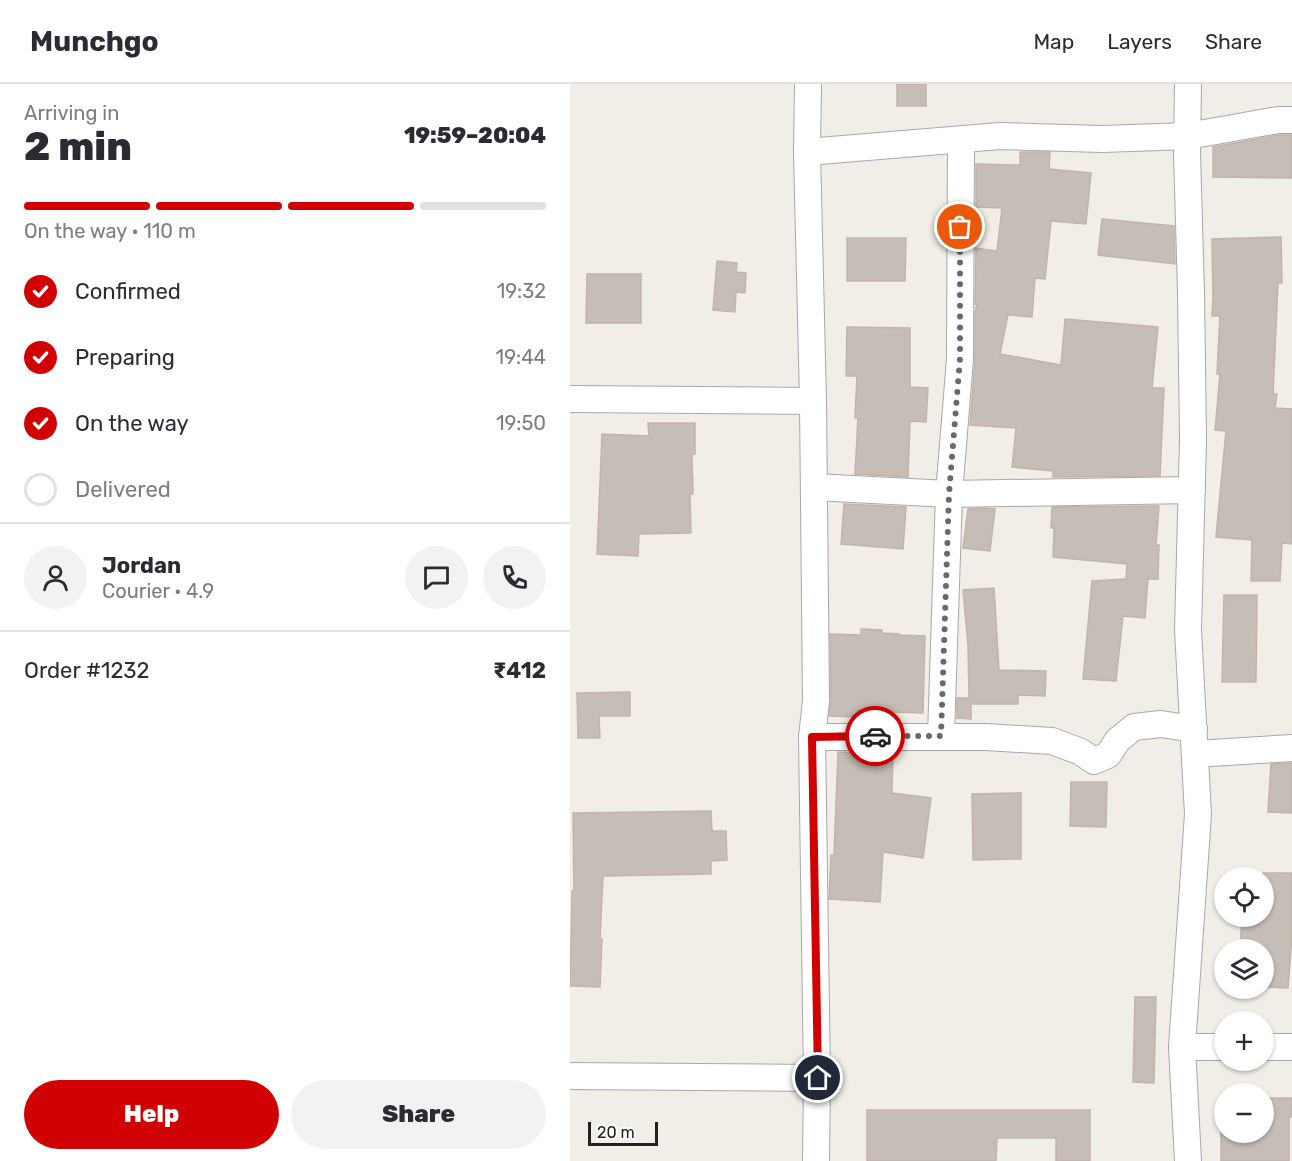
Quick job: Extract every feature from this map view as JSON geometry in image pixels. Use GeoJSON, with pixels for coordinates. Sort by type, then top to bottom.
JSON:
{"type":"FeatureCollection","features":[{"type":"Feature","properties":{"kind":"street"},"geometry":{"type":"LineString","coordinates":[[808,84],[807,152],[813,401],[816,701],[812,737],[818,1078],[816,1161]]}},
{"type":"Feature","properties":{"kind":"street"},"geometry":{"type":"LineString","coordinates":[[1188,84],[1192,427],[1188,630],[1198,814],[1182,1047],[1188,1161]]}},
{"type":"Feature","properties":{"kind":"street"},"geometry":{"type":"LineString","coordinates":[[807,152],[1000,136],[1102,139],[1188,135],[1278,120],[1292,120]]}},
{"type":"Feature","properties":{"kind":"street"},"geometry":{"type":"LineString","coordinates":[[941,736],[949,494],[960,359],[961,140]]}},
{"type":"Feature","properties":{"kind":"street"},"geometry":{"type":"LineString","coordinates":[[570,399],[813,401]]}},
{"type":"Feature","properties":{"kind":"street"},"geometry":{"type":"LineString","coordinates":[[813,487],[949,494],[1192,490]]}},
{"type":"Feature","properties":{"kind":"street"},"geometry":{"type":"LineString","coordinates":[[812,737],[941,736],[1052,741],[1081,752],[1094,761],[1108,754],[1118,740],[1134,727],[1161,724],[1194,741],[1292,748]]}},
{"type":"Feature","properties":{"kind":"street"},"geometry":{"type":"LineString","coordinates":[[1182,1047],[1214,1047]]}},
{"type":"Feature","properties":{"kind":"street"},"geometry":{"type":"LineString","coordinates":[[1274,1047],[1292,1047]]}},
{"type":"Feature","properties":{"kind":"street"},"geometry":{"type":"LineString","coordinates":[[570,1076],[818,1078]]}},
{"type":"Feature","properties":{"kind":"building"},"geometry":{"type":"Polygon","coordinates":[[[897,84],[926,84],[926,106],[897,106],[897,84]]]}},
{"type":"Feature","properties":{"kind":"building"},"geometry":{"type":"Polygon","coordinates":[[[1279,135],[1292,135],[1292,178],[1213,177],[1213,147],[1279,135]]]}},
{"type":"Feature","properties":{"kind":"building"},"geometry":{"type":"Polygon","coordinates":[[[1020,152],[1050,152],[1049,169],[1091,173],[1086,224],[1051,221],[1045,279],[1035,278],[1032,317],[1008,315],[1000,354],[1061,365],[1065,319],[1158,327],[1152,388],[1164,388],[1160,476],[1053,477],[1053,471],[1012,467],[1016,428],[970,425],[977,304],[975,304],[976,248],[997,251],[1002,208],[976,207],[976,164],[1020,165],[1020,152]]]}},
{"type":"Feature","properties":{"kind":"building"},"geometry":{"type":"Polygon","coordinates":[[[1102,219],[1174,226],[1175,264],[1098,255],[1102,219]]]}},
{"type":"Feature","properties":{"kind":"building"},"geometry":{"type":"Polygon","coordinates":[[[1281,237],[1282,283],[1278,283],[1273,394],[1277,394],[1275,408],[1292,409],[1292,544],[1282,543],[1280,581],[1251,581],[1252,540],[1216,537],[1226,431],[1215,430],[1220,374],[1217,374],[1220,316],[1212,316],[1212,239],[1281,237]]]}},
{"type":"Feature","properties":{"kind":"building"},"geometry":{"type":"Polygon","coordinates":[[[847,238],[906,238],[905,281],[847,281],[847,238]]]}},
{"type":"Feature","properties":{"kind":"building"},"geometry":{"type":"Polygon","coordinates":[[[717,261],[737,263],[736,272],[746,273],[745,293],[736,292],[735,312],[713,310],[717,261]]]}},
{"type":"Feature","properties":{"kind":"building"},"geometry":{"type":"Polygon","coordinates":[[[587,274],[641,274],[641,323],[586,323],[587,274]]]}},
{"type":"Feature","properties":{"kind":"building"},"geometry":{"type":"Polygon","coordinates":[[[847,327],[910,328],[910,387],[928,388],[926,422],[910,421],[908,477],[855,474],[858,418],[855,418],[857,376],[846,376],[847,327]]]}},
{"type":"Feature","properties":{"kind":"building"},"geometry":{"type":"Polygon","coordinates":[[[648,423],[695,423],[695,454],[692,454],[693,494],[690,494],[691,533],[639,534],[638,556],[597,554],[602,434],[649,436],[648,423]]]}},
{"type":"Feature","properties":{"kind":"building"},"geometry":{"type":"Polygon","coordinates":[[[844,504],[906,507],[903,549],[841,544],[844,504]]]}},
{"type":"Feature","properties":{"kind":"building"},"geometry":{"type":"Polygon","coordinates":[[[1159,506],[1156,545],[1159,545],[1158,579],[1148,579],[1145,618],[1123,616],[1116,681],[1083,679],[1092,581],[1126,579],[1127,564],[1053,557],[1052,507],[1159,506]]]}},
{"type":"Feature","properties":{"kind":"building"},"geometry":{"type":"Polygon","coordinates":[[[968,509],[995,509],[990,551],[963,548],[968,509]]]}},
{"type":"Feature","properties":{"kind":"building"},"geometry":{"type":"Polygon","coordinates":[[[994,588],[999,670],[1046,671],[1045,696],[1018,695],[1018,704],[971,704],[971,719],[957,718],[957,698],[969,698],[968,645],[963,590],[994,588]]]}},
{"type":"Feature","properties":{"kind":"building"},"geometry":{"type":"Polygon","coordinates":[[[1224,595],[1257,595],[1256,682],[1222,682],[1224,595]]]}},
{"type":"Feature","properties":{"kind":"building"},"geometry":{"type":"Polygon","coordinates":[[[861,629],[882,630],[882,633],[899,635],[925,636],[923,713],[856,711],[855,717],[829,716],[831,701],[830,634],[861,635],[861,629]]]}},
{"type":"Feature","properties":{"kind":"building"},"geometry":{"type":"Polygon","coordinates":[[[630,692],[630,716],[599,716],[600,738],[578,738],[577,693],[630,692]]]}},
{"type":"Feature","properties":{"kind":"building"},"geometry":{"type":"Polygon","coordinates":[[[838,752],[893,754],[892,793],[931,798],[923,858],[883,852],[880,902],[829,899],[831,855],[834,855],[838,752]]]}},
{"type":"Feature","properties":{"kind":"building"},"geometry":{"type":"Polygon","coordinates":[[[1292,763],[1292,813],[1268,812],[1271,764],[1292,763]]]}},
{"type":"Feature","properties":{"kind":"building"},"geometry":{"type":"Polygon","coordinates":[[[1071,782],[1107,782],[1106,827],[1070,826],[1071,782]]]}},
{"type":"Feature","properties":{"kind":"building"},"geometry":{"type":"Polygon","coordinates":[[[1021,793],[1021,859],[973,860],[972,794],[1021,793]]]}},
{"type":"Feature","properties":{"kind":"building"},"geometry":{"type":"Polygon","coordinates":[[[711,811],[712,831],[726,831],[727,860],[711,861],[711,874],[603,876],[600,987],[570,986],[572,891],[574,891],[573,813],[711,811]]]}},
{"type":"Feature","properties":{"kind":"building"},"geometry":{"type":"Polygon","coordinates":[[[1274,873],[1292,873],[1292,934],[1288,988],[1274,987],[1274,939],[1241,939],[1241,927],[1274,927],[1274,873]]]}},
{"type":"Feature","properties":{"kind":"building"},"geometry":{"type":"Polygon","coordinates":[[[1135,997],[1156,997],[1154,1083],[1133,1082],[1135,997]]]}},
{"type":"Feature","properties":{"kind":"building"},"geometry":{"type":"Polygon","coordinates":[[[1274,1098],[1292,1098],[1292,1117],[1289,1117],[1289,1161],[1221,1161],[1221,1143],[1274,1143],[1274,1098]]]}},
{"type":"Feature","properties":{"kind":"building"},"geometry":{"type":"Polygon","coordinates":[[[867,1110],[1090,1110],[1090,1161],[1056,1161],[1056,1138],[997,1138],[996,1161],[867,1161],[867,1110]]]}},
{"type":"Feature","properties":{"kind":"way so far"},"geometry":{"type":"LineString","coordinates":[[875,736],[941,736],[949,494],[960,359],[960,227]]}},
{"type":"Feature","properties":{"kind":"route"},"geometry":{"type":"LineString","coordinates":[[818,1078],[812,737],[875,736]]}}]}
